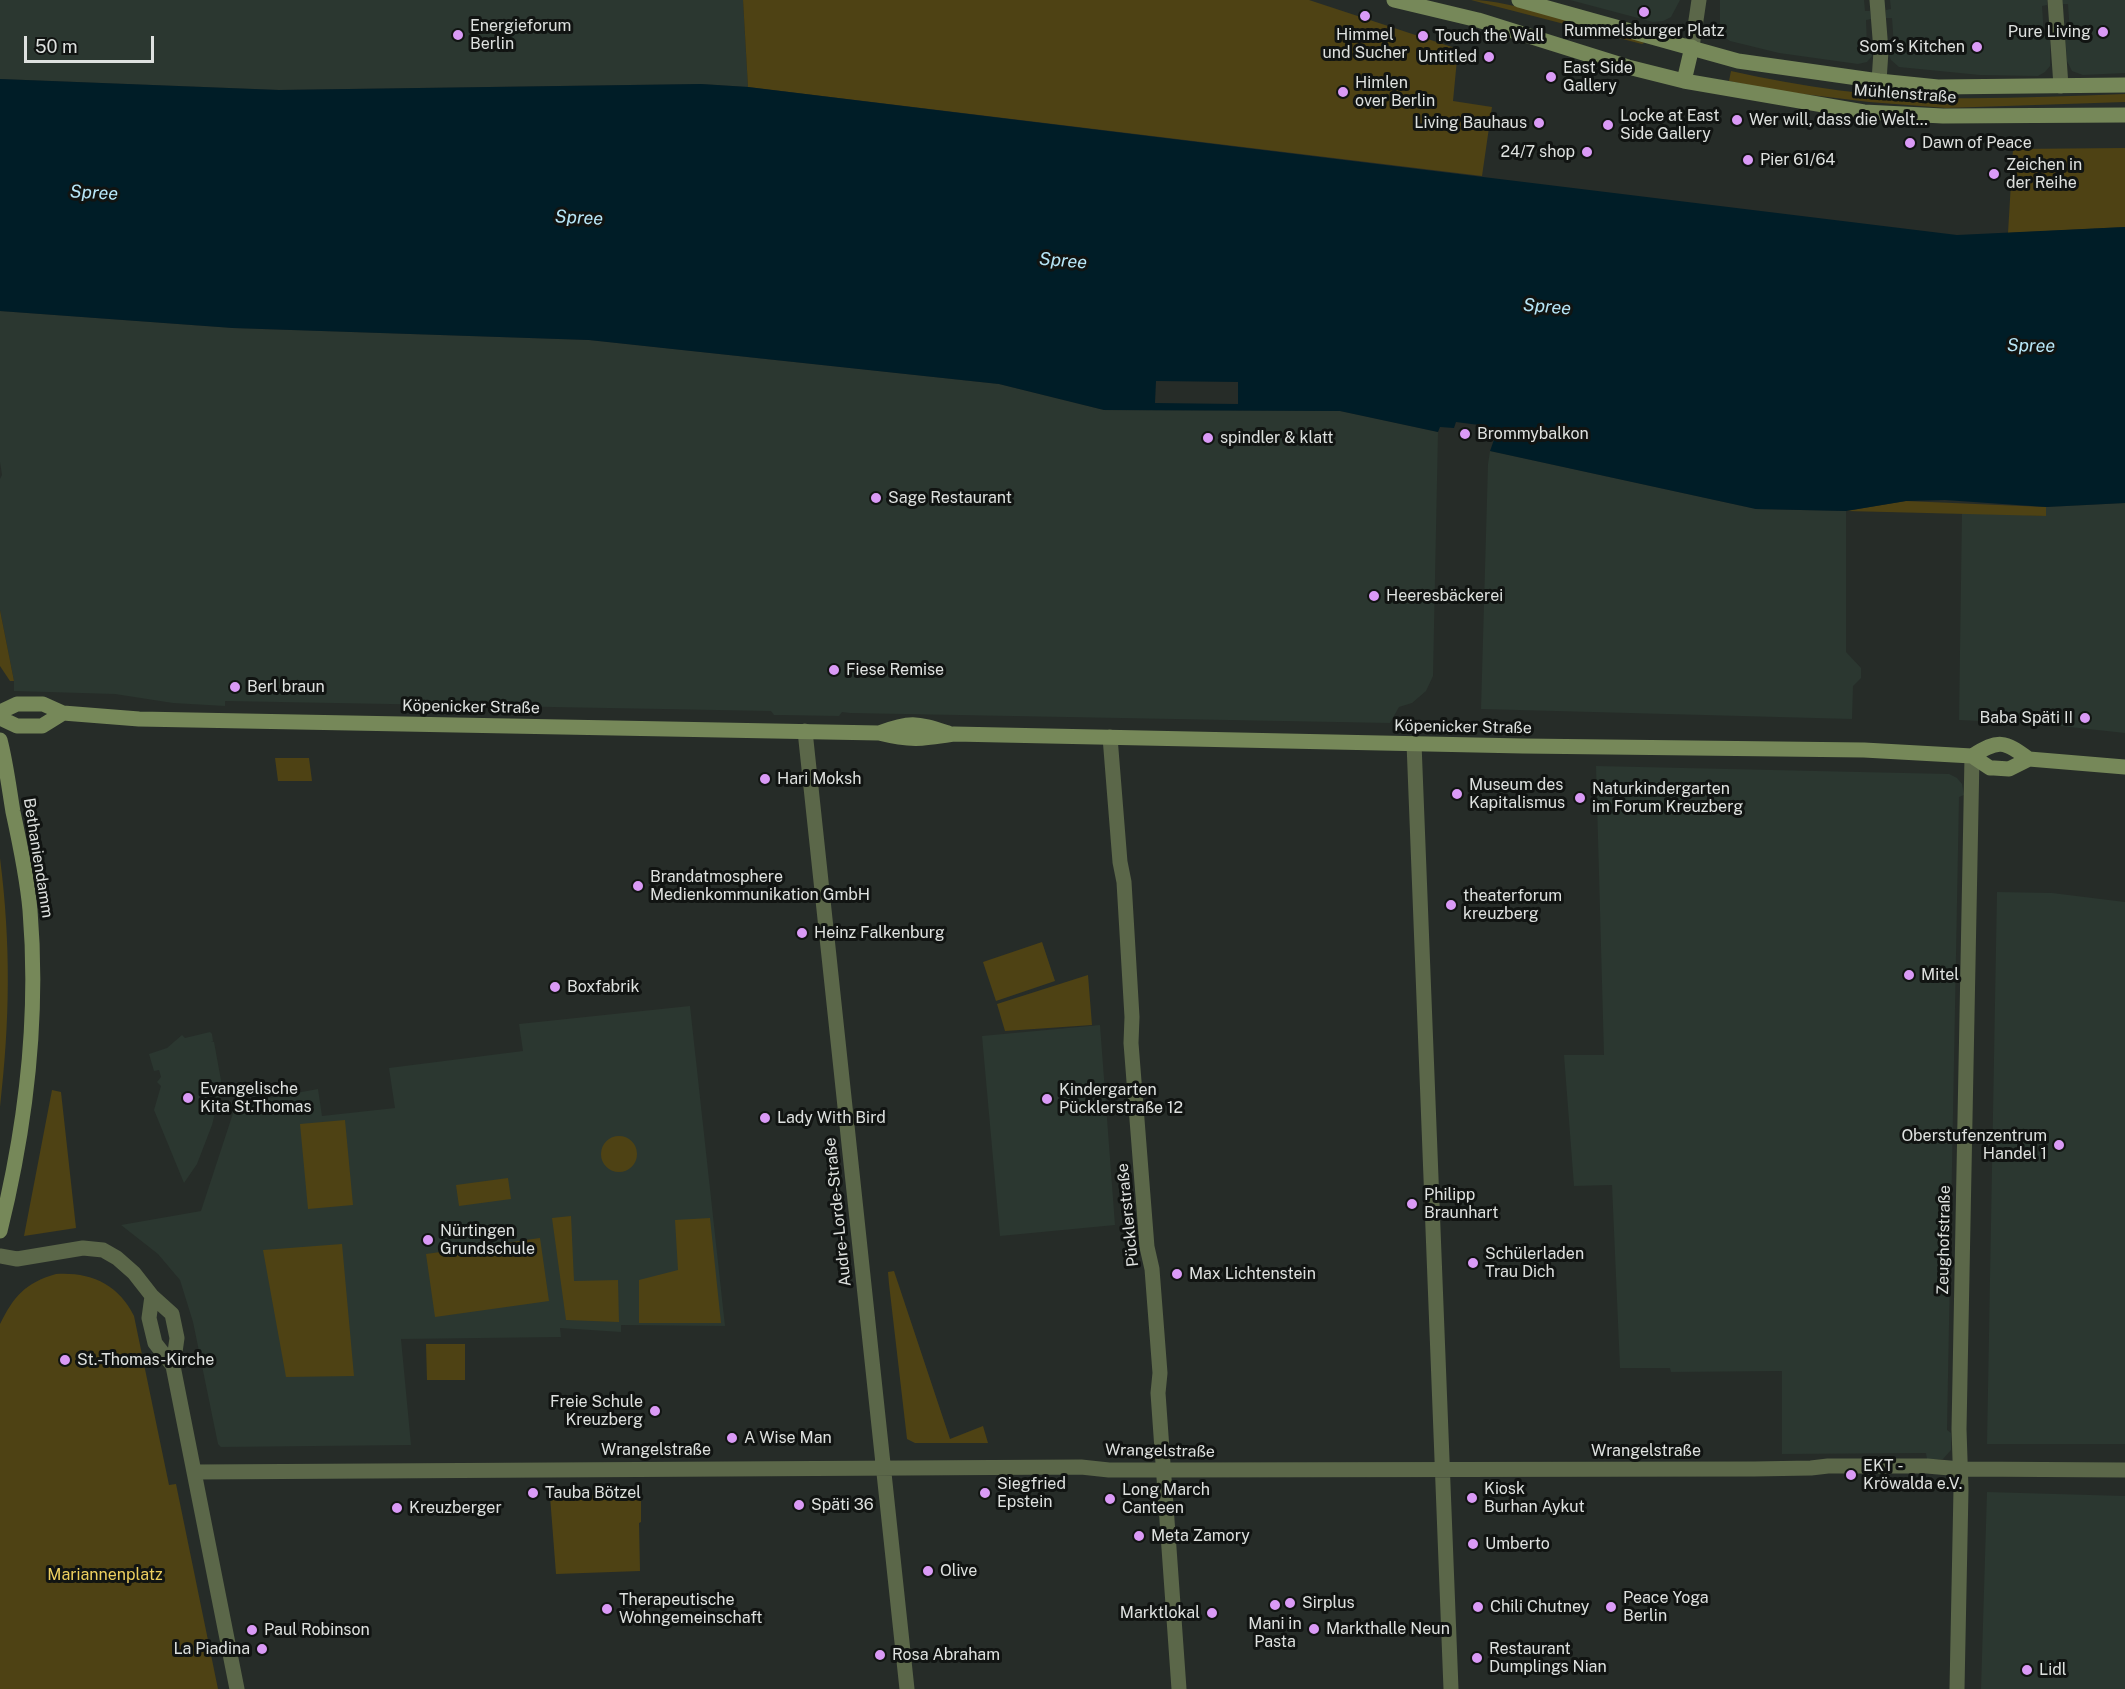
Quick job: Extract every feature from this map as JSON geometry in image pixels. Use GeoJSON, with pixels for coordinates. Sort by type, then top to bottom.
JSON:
{"type":"FeatureCollection","features":[{"type":"Feature","properties":{"kind":"main road","name":"Mühlenstraße"},"geometry":{"type":"LineString","coordinates":[[1394,0],[1478,20],[1628,67],[1684,81],[1864,112],[1943,116],[2125,115]]}},
{"type":"Feature","properties":{"kind":"main road","name":"Mühlenstraße"},"geometry":{"type":"LineString","coordinates":[[1519,0],[1738,60],[1879,81],[1938,87],[2125,85]]}},
{"type":"Feature","properties":{"kind":"main road"},"geometry":{"type":"LineString","coordinates":[[1684,81],[1692,47]]}},
{"type":"Feature","properties":{"kind":"main road","name":"Köpenicker Straße"},"geometry":{"type":"LineString","coordinates":[[0,712],[17,704],[43,704],[63,713],[178,720],[879,733],[916,740],[954,734],[1864,750],[1972,756],[1990,768],[2009,769],[2030,759]]}},
{"type":"Feature","properties":{"kind":"main road","name":"Köpenicker Straße"},"geometry":{"type":"LineString","coordinates":[[0,718],[16,726],[42,726],[63,713]]}},
{"type":"Feature","properties":{"kind":"main road","name":"Bethaniendamm"},"geometry":{"type":"LineString","coordinates":[[0,740],[26,876],[33,973],[28,1074],[22,1127],[13,1179],[0,1231]]}},
{"type":"Feature","properties":{"kind":"main road","name":"Köpenicker Straße"},"geometry":{"type":"LineString","coordinates":[[1972,756],[1990,744],[2010,745],[2030,759],[2125,767]]}},
{"type":"Feature","properties":{"kind":"street"},"geometry":{"type":"LineString","coordinates":[[1692,47],[1699,0]]}},
{"type":"Feature","properties":{"kind":"street"},"geometry":{"type":"LineString","coordinates":[[1877,0],[1881,51],[1879,81]]}},
{"type":"Feature","properties":{"kind":"street"},"geometry":{"type":"LineString","coordinates":[[2055,0],[2061,86]]}},
{"type":"Feature","properties":{"kind":"street","name":"Audre-Lorde-Straße"},"geometry":{"type":"LineString","coordinates":[[805,731],[907,1689]]}},
{"type":"Feature","properties":{"kind":"street","name":"Pücklerstraße"},"geometry":{"type":"LineString","coordinates":[[1110,737],[1120,862],[1124,882],[1132,1017],[1131,1043],[1146,1239],[1152,1269],[1160,1373],[1158,1393],[1179,1689]]}},
{"type":"Feature","properties":{"kind":"street"},"geometry":{"type":"LineString","coordinates":[[1414,743],[1451,1689]]}},
{"type":"Feature","properties":{"kind":"street","name":"Zeughofstraße"},"geometry":{"type":"LineString","coordinates":[[1957,1689],[1961,1469],[1959,1418],[1972,756]]}},
{"type":"Feature","properties":{"kind":"street"},"geometry":{"type":"LineString","coordinates":[[0,1256],[17,1259],[83,1248],[104,1250],[120,1259],[152,1296],[172,1314],[177,1338],[173,1366],[237,1689]]}},
{"type":"Feature","properties":{"kind":"street"},"geometry":{"type":"LineString","coordinates":[[152,1296],[149,1318],[154,1343],[173,1366]]}},
{"type":"Feature","properties":{"kind":"street","name":"Wrangelstraße"},"geometry":{"type":"LineString","coordinates":[[195,1472],[884,1466],[1081,1467],[1109,1470],[1740,1469],[1927,1466],[1961,1469],[2125,1470]]}},
{"type":"Feature","properties":{"kind":"shaded area"},"geometry":{"type":"Polygon","coordinates":[[[0,0],[743,0],[748,87],[701,84],[279,90],[0,79],[0,0]]]}},
{"type":"Feature","properties":{"kind":"shaded area","name":"Rummelsburger Platz"},"geometry":{"type":"Polygon","coordinates":[[[1570,0],[1680,0],[1671,17],[1653,22],[1570,0]]]}},
{"type":"Feature","properties":{"kind":"shaded area"},"geometry":{"type":"Polygon","coordinates":[[[1720,0],[1864,0],[1865,11],[1870,11],[1871,19],[1866,20],[1867,46],[1873,46],[1872,56],[1867,62],[1858,64],[1779,53],[1730,41],[1724,37],[1720,29],[1720,0]]]}},
{"type":"Feature","properties":{"kind":"shaded area"},"geometry":{"type":"Polygon","coordinates":[[[1890,0],[2047,0],[2047,5],[2042,6],[2044,36],[2050,36],[2050,66],[2038,76],[1980,75],[1899,67],[1891,60],[1888,52],[1888,48],[1894,47],[1892,18],[1886,18],[1886,10],[1891,9],[1890,0]]]}},
{"type":"Feature","properties":{"kind":"shaded area"},"geometry":{"type":"Polygon","coordinates":[[[2062,0],[2125,0],[2125,73],[2083,75],[2072,71],[2067,61],[2065,34],[2070,34],[2068,4],[2063,4],[2062,0]]]}},
{"type":"Feature","properties":{"kind":"shaded area"},"geometry":{"type":"Polygon","coordinates":[[[0,311],[233,328],[589,340],[999,384],[1104,410],[1340,411],[1438,432],[1433,676],[1426,691],[1412,703],[1399,707],[1390,723],[842,712],[839,716],[774,715],[771,711],[225,701],[225,706],[173,703],[115,694],[14,691],[0,610],[0,479],[2,475],[0,462],[0,311]]]}},
{"type":"Feature","properties":{"kind":"shaded area"},"geometry":{"type":"Polygon","coordinates":[[[1490,451],[1756,509],[1846,511],[1846,652],[1861,668],[1861,678],[1853,686],[1852,719],[1481,709],[1490,451]]]}},
{"type":"Feature","properties":{"kind":"shaded area"},"geometry":{"type":"Polygon","coordinates":[[[2125,503],[2125,733],[2042,724],[1959,720],[1962,512],[2045,516],[2046,507],[2125,503]]]}},
{"type":"Feature","properties":{"kind":"shaded area"},"geometry":{"type":"Polygon","coordinates":[[[1596,766],[1949,774],[1962,784],[1964,795],[1959,797],[1947,1430],[1951,1433],[1951,1450],[1943,1459],[1927,1459],[1926,1453],[1782,1454],[1782,1371],[1671,1372],[1670,1368],[1620,1368],[1612,1185],[1574,1186],[1564,1055],[1604,1055],[1596,766]]]}},
{"type":"Feature","properties":{"kind":"shaded area","name":"Oberstufenzentrum Handel 1"},"geometry":{"type":"Polygon","coordinates":[[[1997,892],[2052,893],[2125,902],[2125,1444],[1987,1444],[1997,892]]]}},
{"type":"Feature","properties":{"kind":"shaded area","name":"Nürtingen Grundschule"},"geometry":{"type":"Polygon","coordinates":[[[690,1006],[725,1326],[621,1325],[621,1332],[560,1328],[561,1337],[401,1339],[411,1445],[221,1447],[218,1444],[193,1322],[180,1280],[158,1254],[121,1225],[201,1211],[236,1104],[318,1089],[322,1116],[395,1108],[389,1068],[523,1051],[519,1024],[690,1006]]]}},
{"type":"Feature","properties":{"kind":"shaded area","name":"Kindergarten Pücklerstraße 12"},"geometry":{"type":"Polygon","coordinates":[[[1100,1025],[1115,1225],[1000,1236],[982,1036],[1100,1025]]]}},
{"type":"Feature","properties":{"kind":"shaded area","name":"Evangelische Kita St.Thomas"},"geometry":{"type":"Polygon","coordinates":[[[210,1032],[222,1086],[212,1125],[197,1164],[184,1183],[154,1110],[161,1086],[157,1082],[161,1077],[159,1070],[154,1071],[149,1054],[167,1048],[182,1035],[185,1038],[210,1032]]]}},
{"type":"Feature","properties":{"kind":"shaded area"},"geometry":{"type":"Polygon","coordinates":[[[1987,1492],[2125,1496],[2125,1689],[1981,1689],[1987,1492]]]}},
{"type":"Feature","properties":{"kind":"green space"},"geometry":{"type":"Polygon","coordinates":[[[743,0],[1309,0],[1458,49],[1453,101],[1492,107],[1482,176],[748,87],[743,0]]]}},
{"type":"Feature","properties":{"kind":"green space"},"geometry":{"type":"Polygon","coordinates":[[[1471,0],[1497,2],[1540,12],[1644,43],[1642,44],[1471,0]]]}},
{"type":"Feature","properties":{"kind":"green space"},"geometry":{"type":"Polygon","coordinates":[[[1731,71],[1784,82],[1892,96],[1990,98],[2125,94],[2125,102],[1946,108],[1869,102],[1778,91],[1729,81],[1731,71]]]}},
{"type":"Feature","properties":{"kind":"green space"},"geometry":{"type":"Polygon","coordinates":[[[2125,148],[2125,227],[2008,233],[2013,149],[2125,148]]]}},
{"type":"Feature","properties":{"kind":"green space"},"geometry":{"type":"Polygon","coordinates":[[[1906,501],[2046,507],[2046,516],[1846,511],[1906,501]]]}},
{"type":"Feature","properties":{"kind":"green space"},"geometry":{"type":"Polygon","coordinates":[[[0,610],[14,681],[10,681],[0,666],[0,610]]]}},
{"type":"Feature","properties":{"kind":"green space"},"geometry":{"type":"Polygon","coordinates":[[[275,758],[309,758],[312,781],[278,781],[275,758]]]}},
{"type":"Feature","properties":{"kind":"green space"},"geometry":{"type":"Polygon","coordinates":[[[0,858],[6,921],[8,982],[6,1044],[0,1107],[0,858]]]}},
{"type":"Feature","properties":{"kind":"green space"},"geometry":{"type":"Polygon","coordinates":[[[1042,942],[1055,981],[996,1001],[983,962],[1042,942]]]}},
{"type":"Feature","properties":{"kind":"green space"},"geometry":{"type":"Polygon","coordinates":[[[1088,975],[1092,1025],[1005,1031],[997,1004],[1088,975]]]}},
{"type":"Feature","properties":{"kind":"green space"},"geometry":{"type":"Polygon","coordinates":[[[52,1090],[61,1092],[76,1228],[24,1236],[52,1090]]]}},
{"type":"Feature","properties":{"kind":"green space"},"geometry":{"type":"Polygon","coordinates":[[[345,1120],[353,1205],[308,1209],[300,1124],[345,1120]]]}},
{"type":"Feature","properties":{"kind":"green space"},"geometry":{"type":"Polygon","coordinates":[[[619,1136],[632,1141],[637,1154],[632,1167],[619,1172],[606,1167],[601,1154],[606,1141],[619,1136]]]}},
{"type":"Feature","properties":{"kind":"green space"},"geometry":{"type":"Polygon","coordinates":[[[508,1178],[511,1199],[459,1206],[456,1185],[508,1178]]]}},
{"type":"Feature","properties":{"kind":"green space"},"geometry":{"type":"Polygon","coordinates":[[[571,1216],[574,1281],[618,1280],[619,1322],[566,1320],[552,1218],[571,1216]]]}},
{"type":"Feature","properties":{"kind":"green space"},"geometry":{"type":"Polygon","coordinates":[[[710,1218],[721,1323],[639,1323],[639,1280],[678,1270],[675,1220],[710,1218]]]}},
{"type":"Feature","properties":{"kind":"green space"},"geometry":{"type":"Polygon","coordinates":[[[540,1238],[549,1301],[435,1317],[426,1254],[540,1238]]]}},
{"type":"Feature","properties":{"kind":"green space"},"geometry":{"type":"Polygon","coordinates":[[[342,1244],[354,1376],[286,1377],[263,1250],[342,1244]]]}},
{"type":"Feature","properties":{"kind":"green space"},"geometry":{"type":"Polygon","coordinates":[[[894,1271],[950,1439],[983,1426],[988,1443],[915,1443],[907,1439],[888,1272],[894,1271]]]}},
{"type":"Feature","properties":{"kind":"green space","name":"Mariannenplatz"},"geometry":{"type":"Polygon","coordinates":[[[56,1274],[81,1275],[102,1282],[120,1296],[134,1316],[169,1485],[176,1484],[218,1689],[0,1689],[0,1324],[10,1306],[28,1286],[56,1274]]]}},
{"type":"Feature","properties":{"kind":"green space"},"geometry":{"type":"Polygon","coordinates":[[[426,1344],[465,1344],[465,1380],[427,1380],[426,1344]]]}},
{"type":"Feature","properties":{"kind":"green space"},"geometry":{"type":"Polygon","coordinates":[[[641,1494],[640,1571],[556,1574],[550,1496],[641,1494]]]}},
{"type":"Feature","properties":{"kind":"water","name":"Spree"},"geometry":{"type":"Polygon","coordinates":[[[0,79],[279,90],[701,84],[748,87],[1957,235],[2125,227],[2125,503],[2046,507],[1945,500],[1906,501],[1846,511],[1756,509],[1490,451],[1496,434],[1478,432],[1479,425],[1456,422],[1454,428],[1440,427],[1438,432],[1340,411],[1104,410],[999,384],[589,340],[233,328],[0,311],[0,79]]]}},
{"type":"Feature","properties":{"kind":"pier"},"geometry":{"type":"Polygon","coordinates":[[[1156,381],[1238,382],[1238,404],[1155,403],[1156,381]]]}},
{"type":"Feature","properties":{"kind":"place","name":"Rummelsburger Platz"},"geometry":{"type":"Point","coordinates":[1644,12]}},
{"type":"Feature","properties":{"kind":"place","name":"Himmel und Sucher"},"geometry":{"type":"Point","coordinates":[1365,16]}},
{"type":"Feature","properties":{"kind":"place","name":"Pure Living"},"geometry":{"type":"Point","coordinates":[2103,32]}},
{"type":"Feature","properties":{"kind":"place","name":"Energieforum Berlin"},"geometry":{"type":"Point","coordinates":[458,35]}},
{"type":"Feature","properties":{"kind":"place","name":"Touch the Wall"},"geometry":{"type":"Point","coordinates":[1423,36]}},
{"type":"Feature","properties":{"kind":"place","name":"Som´s Kitchen"},"geometry":{"type":"Point","coordinates":[1977,47]}},
{"type":"Feature","properties":{"kind":"place","name":"Untitled"},"geometry":{"type":"Point","coordinates":[1489,57]}},
{"type":"Feature","properties":{"kind":"place","name":"East Side Gallery"},"geometry":{"type":"Point","coordinates":[1551,77]}},
{"type":"Feature","properties":{"kind":"place","name":"Himlen over Berlin"},"geometry":{"type":"Point","coordinates":[1343,92]}},
{"type":"Feature","properties":{"kind":"place","name":"Wer will, dass die Welt…"},"geometry":{"type":"Point","coordinates":[1737,120]}},
{"type":"Feature","properties":{"kind":"place","name":"Living Bauhaus"},"geometry":{"type":"Point","coordinates":[1539,123]}},
{"type":"Feature","properties":{"kind":"place","name":"Locke at East Side Gallery"},"geometry":{"type":"Point","coordinates":[1608,125]}},
{"type":"Feature","properties":{"kind":"place","name":"Dawn of Peace"},"geometry":{"type":"Point","coordinates":[1910,143]}},
{"type":"Feature","properties":{"kind":"place","name":"24/7 shop"},"geometry":{"type":"Point","coordinates":[1587,152]}},
{"type":"Feature","properties":{"kind":"place","name":"Pier 61/64"},"geometry":{"type":"Point","coordinates":[1748,160]}},
{"type":"Feature","properties":{"kind":"place","name":"Zeichen in der Reihe"},"geometry":{"type":"Point","coordinates":[1994,174]}},
{"type":"Feature","properties":{"kind":"place","name":"Brommybalkon"},"geometry":{"type":"Point","coordinates":[1465,434]}},
{"type":"Feature","properties":{"kind":"place","name":"spindler & klatt"},"geometry":{"type":"Point","coordinates":[1208,438]}},
{"type":"Feature","properties":{"kind":"place","name":"Sage Restaurant"},"geometry":{"type":"Point","coordinates":[876,498]}},
{"type":"Feature","properties":{"kind":"place","name":"Heeresbäckerei"},"geometry":{"type":"Point","coordinates":[1374,596]}},
{"type":"Feature","properties":{"kind":"place","name":"Fiese Remise"},"geometry":{"type":"Point","coordinates":[834,670]}},
{"type":"Feature","properties":{"kind":"place","name":"Berl braun"},"geometry":{"type":"Point","coordinates":[235,687]}},
{"type":"Feature","properties":{"kind":"place","name":"Baba Späti II"},"geometry":{"type":"Point","coordinates":[2085,718]}},
{"type":"Feature","properties":{"kind":"place","name":"Hari Moksh"},"geometry":{"type":"Point","coordinates":[765,779]}},
{"type":"Feature","properties":{"kind":"place","name":"Museum des Kapitalismus"},"geometry":{"type":"Point","coordinates":[1457,794]}},
{"type":"Feature","properties":{"kind":"place","name":"Naturkindergarten im Forum Kreuzberg"},"geometry":{"type":"Point","coordinates":[1580,798]}},
{"type":"Feature","properties":{"kind":"place","name":"Brandatmosphere Medienkommunikation GmbH"},"geometry":{"type":"Point","coordinates":[638,886]}},
{"type":"Feature","properties":{"kind":"place","name":"theaterforum kreuzberg"},"geometry":{"type":"Point","coordinates":[1451,905]}},
{"type":"Feature","properties":{"kind":"place","name":"Heinz Falkenburg"},"geometry":{"type":"Point","coordinates":[802,933]}},
{"type":"Feature","properties":{"kind":"place","name":"Mitel"},"geometry":{"type":"Point","coordinates":[1909,975]}},
{"type":"Feature","properties":{"kind":"place","name":"Boxfabrik"},"geometry":{"type":"Point","coordinates":[555,987]}},
{"type":"Feature","properties":{"kind":"place","name":"Evangelische Kita St.Thomas"},"geometry":{"type":"Point","coordinates":[188,1098]}},
{"type":"Feature","properties":{"kind":"place","name":"Kindergarten Pücklerstraße 12"},"geometry":{"type":"Point","coordinates":[1047,1099]}},
{"type":"Feature","properties":{"kind":"place","name":"Lady With Bird"},"geometry":{"type":"Point","coordinates":[765,1118]}},
{"type":"Feature","properties":{"kind":"place","name":"Oberstufenzentrum Handel 1"},"geometry":{"type":"Point","coordinates":[2059,1145]}},
{"type":"Feature","properties":{"kind":"place","name":"Philipp Braunhart"},"geometry":{"type":"Point","coordinates":[1412,1204]}},
{"type":"Feature","properties":{"kind":"place","name":"Nürtingen Grundschule"},"geometry":{"type":"Point","coordinates":[428,1240]}},
{"type":"Feature","properties":{"kind":"place","name":"Schülerladen Trau Dich"},"geometry":{"type":"Point","coordinates":[1473,1263]}},
{"type":"Feature","properties":{"kind":"place","name":"Max Lichtenstein"},"geometry":{"type":"Point","coordinates":[1177,1274]}},
{"type":"Feature","properties":{"kind":"place","name":"St.-Thomas-Kirche"},"geometry":{"type":"Point","coordinates":[65,1360]}},
{"type":"Feature","properties":{"kind":"place","name":"Freie Schule Kreuzberg"},"geometry":{"type":"Point","coordinates":[655,1411]}},
{"type":"Feature","properties":{"kind":"place","name":"A Wise Man"},"geometry":{"type":"Point","coordinates":[732,1438]}},
{"type":"Feature","properties":{"kind":"place","name":"EKT - Kröwalda e.V."},"geometry":{"type":"Point","coordinates":[1851,1475]}},
{"type":"Feature","properties":{"kind":"place","name":"Tauba Bötzel"},"geometry":{"type":"Point","coordinates":[533,1493]}},
{"type":"Feature","properties":{"kind":"place","name":"Siegfried Epstein"},"geometry":{"type":"Point","coordinates":[985,1493]}},
{"type":"Feature","properties":{"kind":"place","name":"Kiosk Burhan Aykut"},"geometry":{"type":"Point","coordinates":[1472,1498]}},
{"type":"Feature","properties":{"kind":"place","name":"Long March Canteen"},"geometry":{"type":"Point","coordinates":[1110,1499]}},
{"type":"Feature","properties":{"kind":"place","name":"Späti 36"},"geometry":{"type":"Point","coordinates":[799,1505]}},
{"type":"Feature","properties":{"kind":"place","name":"Kreuzberger"},"geometry":{"type":"Point","coordinates":[397,1508]}},
{"type":"Feature","properties":{"kind":"place","name":"Meta Zamory"},"geometry":{"type":"Point","coordinates":[1139,1536]}},
{"type":"Feature","properties":{"kind":"place","name":"Umberto"},"geometry":{"type":"Point","coordinates":[1473,1544]}},
{"type":"Feature","properties":{"kind":"place","name":"Olive"},"geometry":{"type":"Point","coordinates":[928,1571]}},
{"type":"Feature","properties":{"kind":"place","name":"Sirplus"},"geometry":{"type":"Point","coordinates":[1290,1603]}},
{"type":"Feature","properties":{"kind":"place","name":"Mani in Pasta"},"geometry":{"type":"Point","coordinates":[1275,1605]}},
{"type":"Feature","properties":{"kind":"place","name":"Chili Chutney"},"geometry":{"type":"Point","coordinates":[1478,1607]}},
{"type":"Feature","properties":{"kind":"place","name":"Peace Yoga Berlin"},"geometry":{"type":"Point","coordinates":[1611,1607]}},
{"type":"Feature","properties":{"kind":"place","name":"Therapeutische Wohngemeinschaft"},"geometry":{"type":"Point","coordinates":[607,1609]}},
{"type":"Feature","properties":{"kind":"place","name":"Marktlokal"},"geometry":{"type":"Point","coordinates":[1212,1613]}},
{"type":"Feature","properties":{"kind":"place","name":"Markthalle Neun"},"geometry":{"type":"Point","coordinates":[1314,1629]}},
{"type":"Feature","properties":{"kind":"place","name":"Paul Robinson"},"geometry":{"type":"Point","coordinates":[252,1630]}},
{"type":"Feature","properties":{"kind":"place","name":"La Piadina"},"geometry":{"type":"Point","coordinates":[262,1649]}},
{"type":"Feature","properties":{"kind":"place","name":"Rosa Abraham"},"geometry":{"type":"Point","coordinates":[880,1655]}},
{"type":"Feature","properties":{"kind":"place","name":"Restaurant Dumplings Nian"},"geometry":{"type":"Point","coordinates":[1477,1658]}},
{"type":"Feature","properties":{"kind":"place","name":"Lidl"},"geometry":{"type":"Point","coordinates":[2027,1670]}}]}
